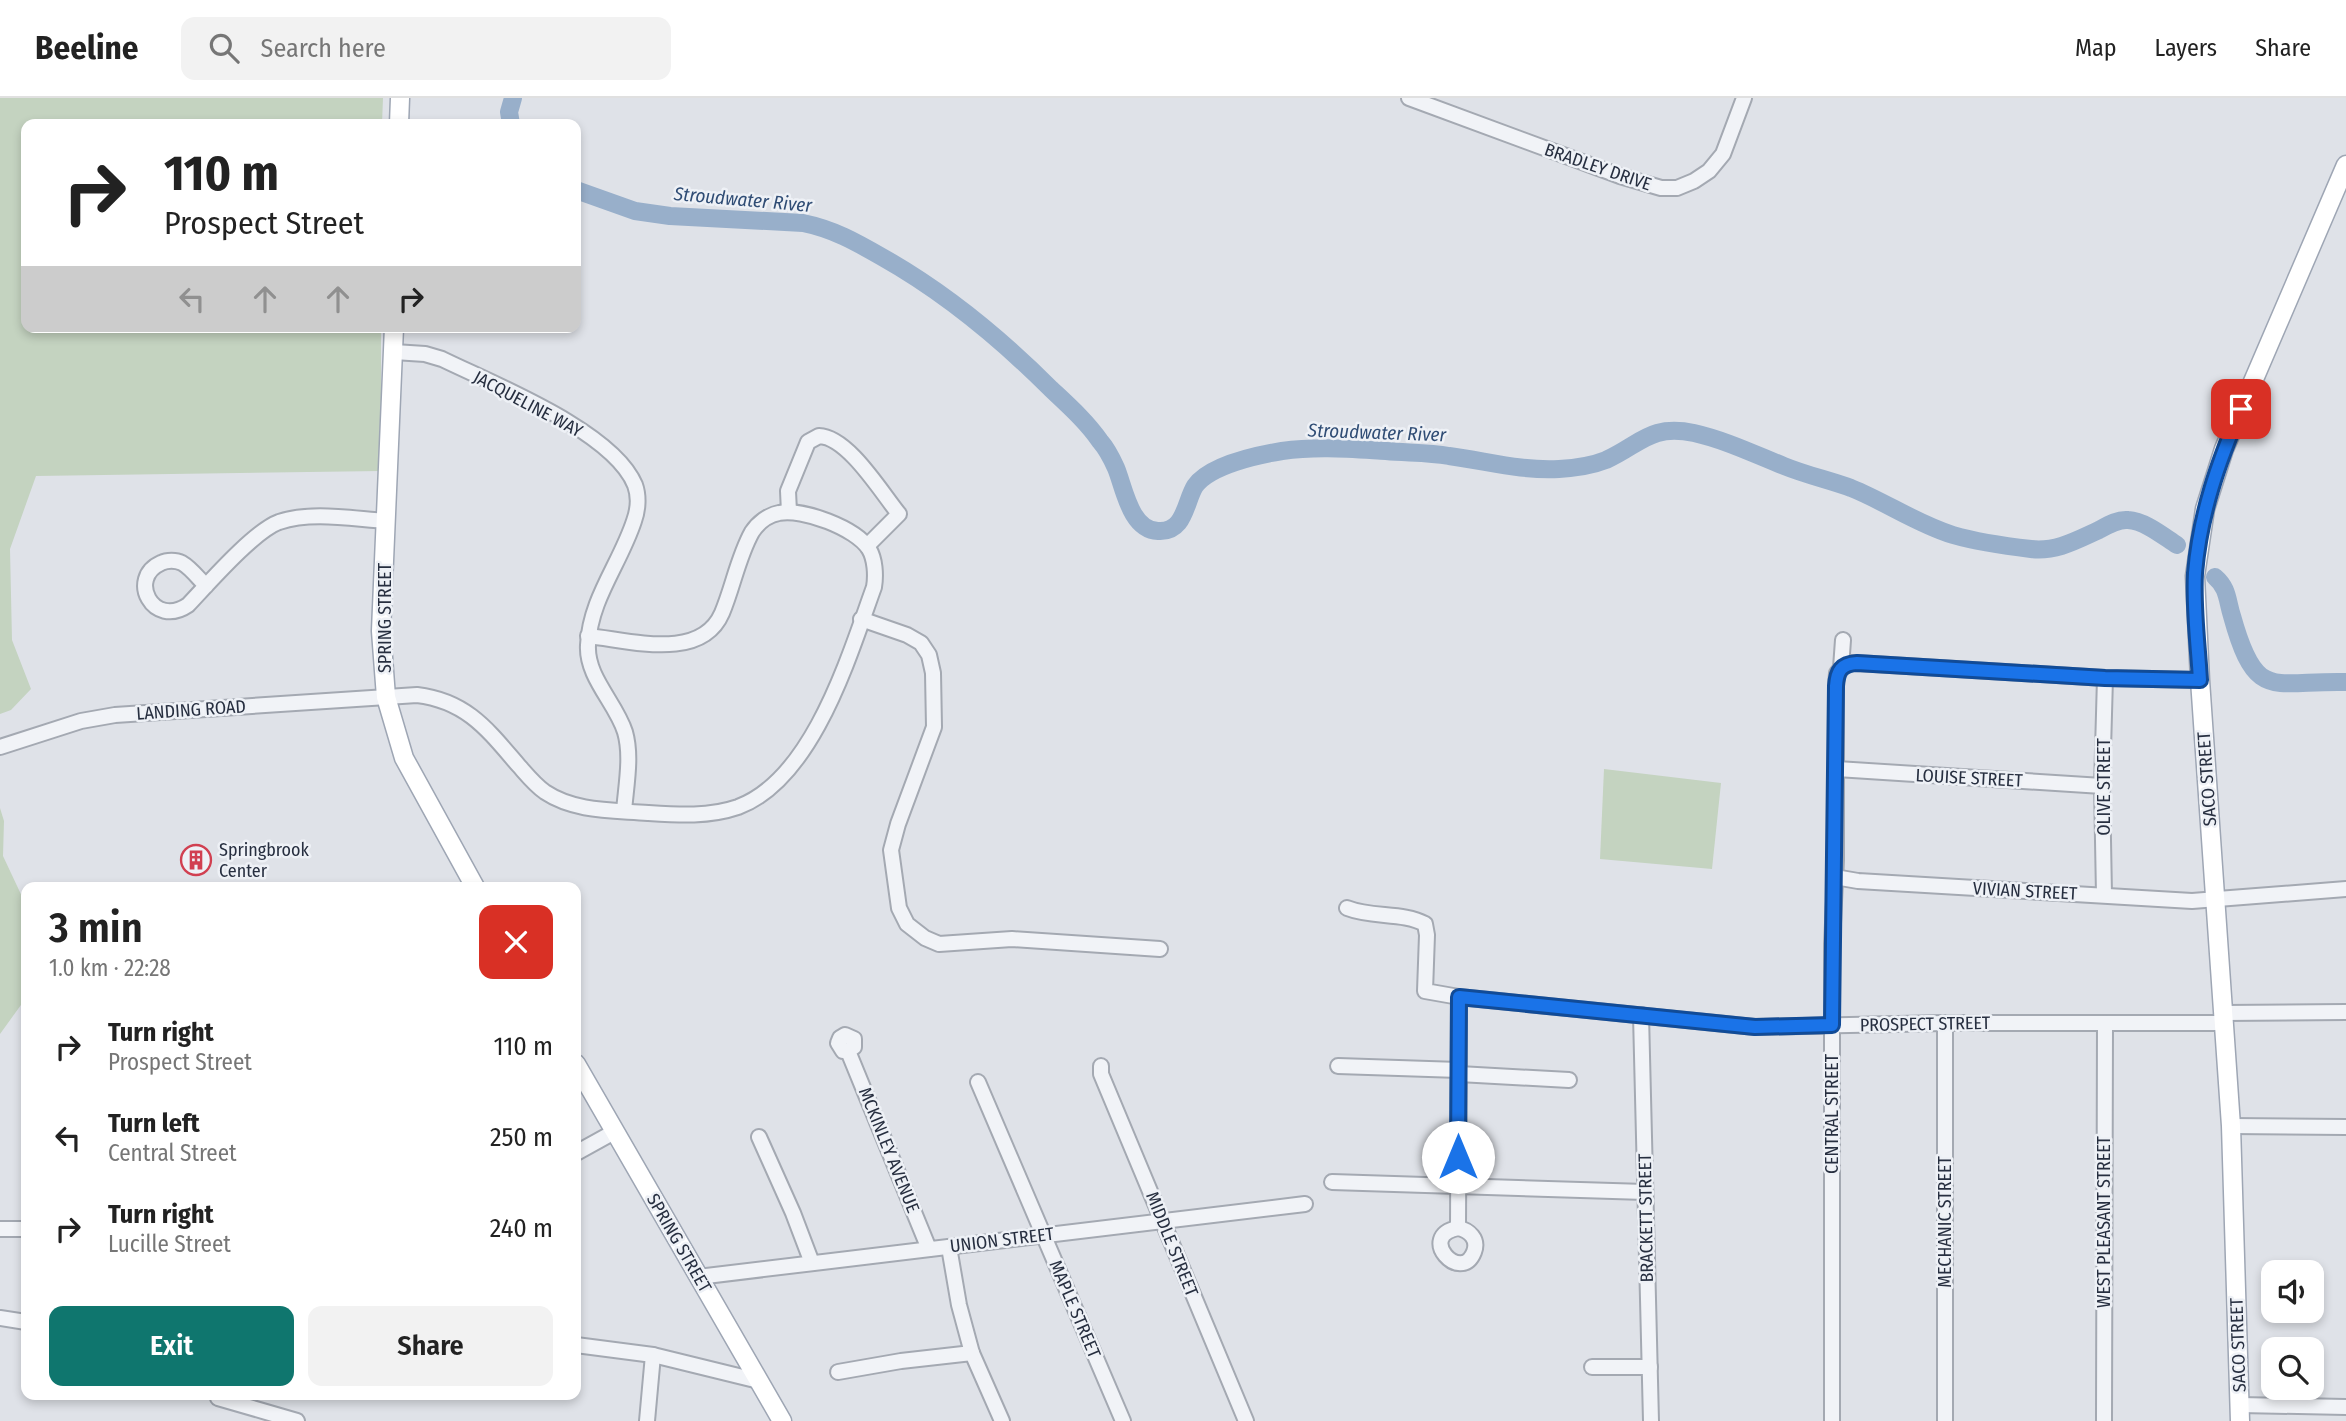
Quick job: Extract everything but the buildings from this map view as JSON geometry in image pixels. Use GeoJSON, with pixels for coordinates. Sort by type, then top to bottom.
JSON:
{"type":"FeatureCollection","features":[{"type":"Feature","properties":{"kind":"main road"},"geometry":{"type":"LineString","coordinates":[[398,119],[400,98]]}},
{"type":"Feature","properties":{"kind":"main road","name":"SACO STREET"},"geometry":{"type":"LineString","coordinates":[[2240,1413],[2231,1126],[2195,576],[2205,509],[2224,449],[2346,165]]}},
{"type":"Feature","properties":{"kind":"main road","name":"SPRING STREET"},"geometry":{"type":"LineString","coordinates":[[394,333],[381,631],[386,697],[404,758],[472,882]]}},
{"type":"Feature","properties":{"kind":"main road","name":"SPRING STREET"},"geometry":{"type":"LineString","coordinates":[[581,1073],[782,1421]]}},
{"type":"Feature","properties":{"kind":"street","name":"BRADLEY DRIVE"},"geometry":{"type":"LineString","coordinates":[[1409,98],[1611,172],[1661,188],[1677,188],[1709,171],[1723,154],[1744,98]]}},
{"type":"Feature","properties":{"kind":"street","name":"JACQUELINE WAY"},"geometry":{"type":"LineString","coordinates":[[394,352],[425,354],[442,359],[564,418],[600,445],[627,471],[636,487],[636,513],[589,624],[590,662],[620,719],[626,737],[628,757],[624,811]]}},
{"type":"Feature","properties":{"kind":"street"},"geometry":{"type":"LineString","coordinates":[[589,636],[666,644],[699,638],[712,629],[721,615],[752,532],[772,515],[789,512],[810,515],[845,530],[867,546],[899,514],[848,450],[834,439],[819,436],[807,442],[788,491],[789,512]]}},
{"type":"Feature","properties":{"kind":"street"},"geometry":{"type":"LineString","coordinates":[[206,586],[261,532],[276,523],[305,517],[387,521]]}},
{"type":"Feature","properties":{"kind":"street","name":"LANDING ROAD"},"geometry":{"type":"LineString","coordinates":[[0,747],[81,721],[115,715],[386,697],[431,697],[457,706],[478,721],[532,780],[550,795],[579,806],[624,811],[682,815],[716,813],[749,802],[769,790],[793,766],[827,709],[875,579],[867,546]]}},
{"type":"Feature","properties":{"kind":"street"},"geometry":{"type":"LineString","coordinates":[[861,619],[907,635],[921,643],[929,655],[933,673],[934,727],[891,850],[899,908],[907,924],[925,938],[939,944],[1012,939],[1160,949]]}},
{"type":"Feature","properties":{"kind":"street","name":"CENTRAL STREET"},"geometry":{"type":"LineString","coordinates":[[1832,1421],[1832,944],[1837,673],[1841,668],[1843,640]]}},
{"type":"Feature","properties":{"kind":"street"},"geometry":{"type":"LineString","coordinates":[[1841,668],[1849,663],[1857,663],[2105,678],[2200,680]]}},
{"type":"Feature","properties":{"kind":"street","name":"OLIVE STREET"},"geometry":{"type":"LineString","coordinates":[[2104,895],[2102,786],[2105,678]]}},
{"type":"Feature","properties":{"kind":"street","name":"LOUISE STREET"},"geometry":{"type":"LineString","coordinates":[[1837,769],[2102,786]]}},
{"type":"Feature","properties":{"kind":"street","name":"VIVIAN STREET"},"geometry":{"type":"LineString","coordinates":[[1835,877],[1858,881],[2192,901],[2346,889]]}},
{"type":"Feature","properties":{"kind":"street","name":"PROSPECT STREET"},"geometry":{"type":"LineString","coordinates":[[1347,908],[1363,914],[1416,919],[1424,924],[1427,936],[1425,991],[1459,997],[1755,1027],[1945,1023],[2105,1024],[2346,1012]]}},
{"type":"Feature","properties":{"kind":"street"},"geometry":{"type":"LineString","coordinates":[[1458,1228],[1459,997]]}},
{"type":"Feature","properties":{"kind":"street","name":"BRACKETT STREET"},"geometry":{"type":"LineString","coordinates":[[1641,1015],[1651,1421]]}},
{"type":"Feature","properties":{"kind":"street","name":"MECHANIC STREET"},"geometry":{"type":"LineString","coordinates":[[1945,1023],[1945,1421]]}},
{"type":"Feature","properties":{"kind":"street","name":"WEST PLEASANT STREET"},"geometry":{"type":"LineString","coordinates":[[2104,1421],[2105,1024]]}},
{"type":"Feature","properties":{"kind":"street","name":"MCKINLEY AVENUE"},"geometry":{"type":"LineString","coordinates":[[848,1051],[929,1249]]}},
{"type":"Feature","properties":{"kind":"street","name":"MIDDLE STREET"},"geometry":{"type":"LineString","coordinates":[[1101,1066],[1101,1074],[1246,1421]]}},
{"type":"Feature","properties":{"kind":"street"},"geometry":{"type":"LineString","coordinates":[[1338,1066],[1569,1080]]}},
{"type":"Feature","properties":{"kind":"street","name":"MAPLE STREET"},"geometry":{"type":"LineString","coordinates":[[978,1082],[1123,1421]]}},
{"type":"Feature","properties":{"kind":"street"},"geometry":{"type":"LineString","coordinates":[[2231,1126],[2346,1127]]}},
{"type":"Feature","properties":{"kind":"street"},"geometry":{"type":"LineString","coordinates":[[581,1150],[614,1132]]}},
{"type":"Feature","properties":{"kind":"street"},"geometry":{"type":"LineString","coordinates":[[759,1137],[812,1263]]}},
{"type":"Feature","properties":{"kind":"street"},"geometry":{"type":"LineString","coordinates":[[1332,1182],[1646,1192]]}},
{"type":"Feature","properties":{"kind":"street","name":"UNION STREET"},"geometry":{"type":"LineString","coordinates":[[698,1277],[1305,1204]]}},
{"type":"Feature","properties":{"kind":"street"},"geometry":{"type":"LineString","coordinates":[[0,1229],[21,1228]]}},
{"type":"Feature","properties":{"kind":"street"},"geometry":{"type":"LineString","coordinates":[[948,1247],[972,1353],[1002,1421]]}},
{"type":"Feature","properties":{"kind":"street"},"geometry":{"type":"LineString","coordinates":[[0,1318],[21,1321]]}},
{"type":"Feature","properties":{"kind":"street"},"geometry":{"type":"LineString","coordinates":[[581,1346],[653,1355],[759,1381]]}},
{"type":"Feature","properties":{"kind":"street"},"geometry":{"type":"LineString","coordinates":[[838,1372],[972,1353]]}},
{"type":"Feature","properties":{"kind":"street"},"geometry":{"type":"LineString","coordinates":[[647,1421],[653,1355]]}},
{"type":"Feature","properties":{"kind":"street"},"geometry":{"type":"LineString","coordinates":[[1592,1367],[1650,1367]]}},
{"type":"Feature","properties":{"kind":"street"},"geometry":{"type":"LineString","coordinates":[[231,1400],[297,1421]]}},
{"type":"Feature","properties":{"kind":"street"},"geometry":{"type":"LineString","coordinates":[[2240,1413],[2346,1407]]}},
{"type":"Feature","properties":{"kind":"green space"},"geometry":{"type":"Polygon","coordinates":[[[0,98],[383,98],[382,119],[21,119],[21,333],[381,333],[381,471],[36,476],[10,549],[12,640],[31,689],[11,710],[0,714],[0,98]]]}},
{"type":"Feature","properties":{"kind":"green space"},"geometry":{"type":"Polygon","coordinates":[[[1604,769],[1721,783],[1712,869],[1600,859],[1604,769]]]}},
{"type":"Feature","properties":{"kind":"green space"},"geometry":{"type":"Polygon","coordinates":[[[0,808],[4,821],[3,856],[21,894],[21,1005],[0,1034],[0,808]]]}},
{"type":"Feature","properties":{"kind":"waterway","name":"Stroudwater River"},"geometry":{"type":"LineString","coordinates":[[510,119],[513,98]]}},
{"type":"Feature","properties":{"kind":"waterway","name":"Stroudwater River"},"geometry":{"type":"LineString","coordinates":[[581,192],[635,211],[670,216],[803,223],[834,232],[906,271],[971,317],[1077,414],[1109,454],[1135,516],[1148,529],[1158,531],[1174,527],[1183,515],[1195,486],[1212,472],[1235,462],[1272,453],[1295,449],[1360,449],[1433,454],[1518,467],[1559,469],[1600,462],[1656,433],[1679,431],[1717,439],[1792,469],[1851,488],[1927,525],[1972,540],[2049,549],[2074,541],[2117,521],[2128,520],[2147,526],[2177,545]]}},
{"type":"Feature","properties":{"kind":"waterway","name":"Stroudwater River"},"geometry":{"type":"LineString","coordinates":[[2215,577],[2225,590],[2241,644],[2259,675],[2270,681],[2284,683],[2346,682]]}},
{"type":"Feature","properties":{"kind":"place","name":"Springbrook Center"},"geometry":{"type":"Point","coordinates":[196,860]}},
{"type":"Feature","properties":{"kind":"route"},"geometry":{"type":"LineString","coordinates":[[1458,1157],[1459,997],[1755,1027],[1832,1025],[1836,686],[1837,673],[1841,668],[1849,663],[1857,663],[2105,678],[2200,680],[2195,576],[2198,546],[2212,482],[2241,409]]}}]}
